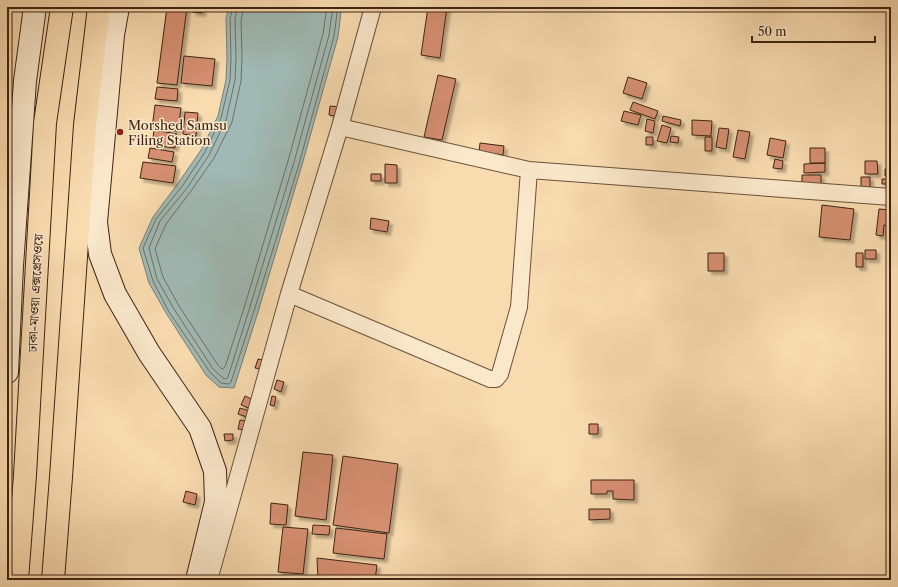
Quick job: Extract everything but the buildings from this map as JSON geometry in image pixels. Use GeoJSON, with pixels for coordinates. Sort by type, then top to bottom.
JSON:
{"type":"FeatureCollection","features":[{"type":"Feature","properties":{"kind":"highway","name":"ঢাকা-মাওয়া এক্সপ্রেসওয়ে"},"geometry":{"type":"LineString","coordinates":[[17,580],[26,467],[45,124],[62,7]]}},
{"type":"Feature","properties":{"kind":"highway"},"geometry":{"type":"LineString","coordinates":[[53,580],[85,125],[99,7]]}},
{"type":"Feature","properties":{"kind":"street"},"geometry":{"type":"LineString","coordinates":[[7,372],[12,266],[25,81],[35,7]]}},
{"type":"Feature","properties":{"kind":"street"},"geometry":{"type":"LineString","coordinates":[[118,7],[113,36],[96,222],[100,254],[115,294],[149,353],[200,428],[215,471],[216,502],[197,580]]}},
{"type":"Feature","properties":{"kind":"street"},"geometry":{"type":"LineString","coordinates":[[209,580],[289,294],[340,127],[372,7]]}},
{"type":"Feature","properties":{"kind":"street"},"geometry":{"type":"LineString","coordinates":[[340,127],[529,170],[891,197]]}},
{"type":"Feature","properties":{"kind":"street"},"geometry":{"type":"LineString","coordinates":[[289,294],[490,378],[496,378],[500,374],[519,308],[529,170]]}},
{"type":"Feature","properties":{"kind":"water"},"geometry":{"type":"Polygon","coordinates":[[[229,7],[340,7],[341,12],[338,37],[302,165],[234,388],[219,387],[206,375],[166,313],[149,283],[139,248],[153,217],[201,150],[218,116],[226,80],[226,18],[229,7]]]}},
{"type":"Feature","properties":{"kind":"place","name":"Morshed Samsu Filing Station"},"geometry":{"type":"Point","coordinates":[120,132]}}]}
